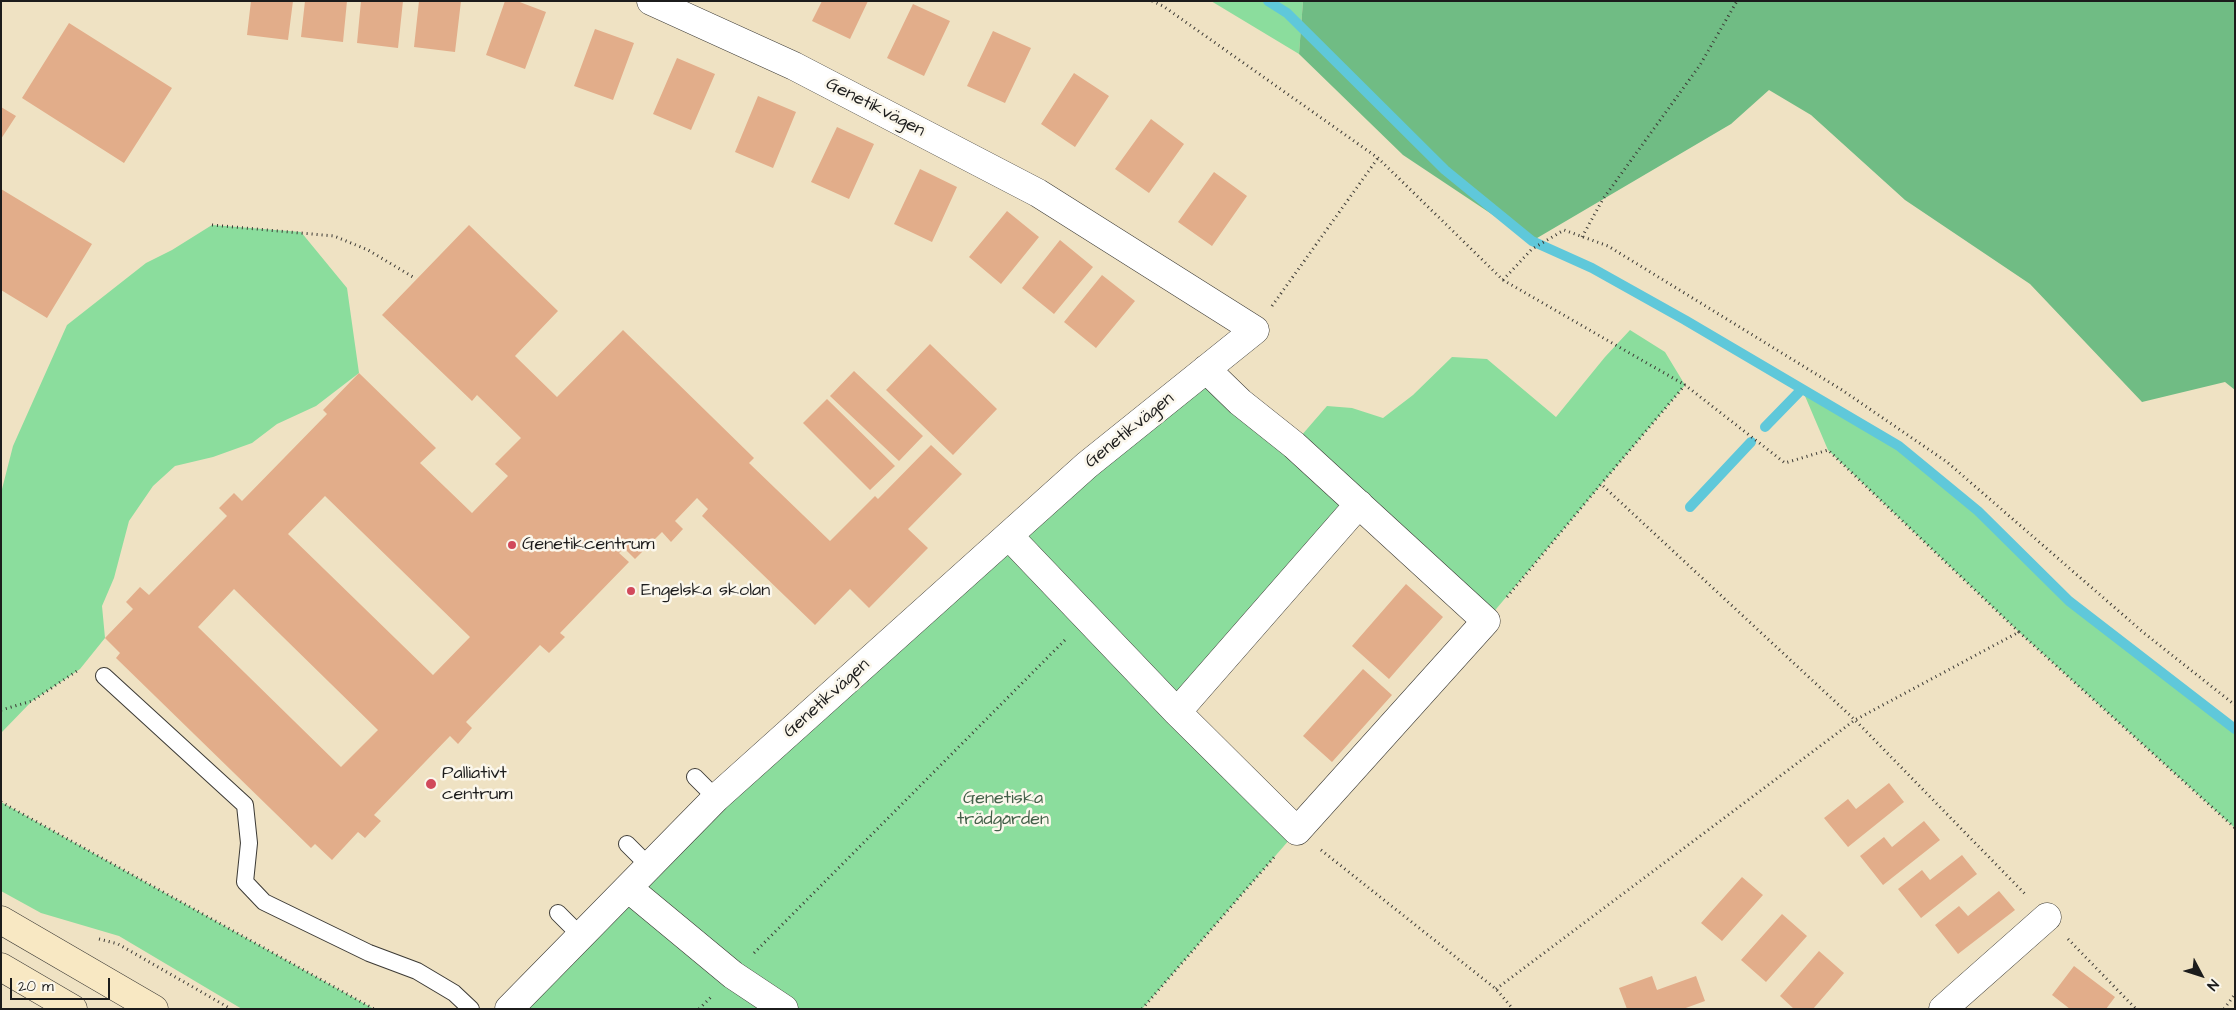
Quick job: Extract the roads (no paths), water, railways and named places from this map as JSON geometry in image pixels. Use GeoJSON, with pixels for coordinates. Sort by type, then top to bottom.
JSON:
{"type":"FeatureCollection","features":[{"type":"Feature","properties":{"kind":"main road"},"geometry":{"type":"LineString","coordinates":[[1,920],[154,1009]]}},
{"type":"Feature","properties":{"kind":"main road"},"geometry":{"type":"LineString","coordinates":[[1,967],[73,1009]]}},
{"type":"Feature","properties":{"kind":"street","name":"Genetikvägen"},"geometry":{"type":"LineString","coordinates":[[509,1009],[716,798],[1087,465],[1254,330],[1038,193],[794,66],[651,1]]}},
{"type":"Feature","properties":{"kind":"street"},"geometry":{"type":"LineString","coordinates":[[1009,536],[1177,712],[1297,831],[1486,621],[1294,444],[1240,402],[1206,369]]}},
{"type":"Feature","properties":{"kind":"street"},"geometry":{"type":"LineString","coordinates":[[1177,712],[1359,504]]}},
{"type":"Feature","properties":{"kind":"street"},"geometry":{"type":"LineString","coordinates":[[628,888],[733,975],[784,1009]]}},
{"type":"Feature","properties":{"kind":"street"},"geometry":{"type":"LineString","coordinates":[[1942,1009],[2047,916]]}},
{"type":"Feature","properties":{"kind":"lane"},"geometry":{"type":"LineString","coordinates":[[104,676],[245,805],[249,843],[245,882],[264,902],[369,952],[417,971],[454,992],[471,1009]]}},
{"type":"Feature","properties":{"kind":"lane"},"geometry":{"type":"LineString","coordinates":[[695,777],[716,798]]}},
{"type":"Feature","properties":{"kind":"lane"},"geometry":{"type":"LineString","coordinates":[[627,844],[649,866]]}},
{"type":"Feature","properties":{"kind":"lane"},"geometry":{"type":"LineString","coordinates":[[558,913],[581,936]]}},
{"type":"Feature","properties":{"kind":"waterway"},"geometry":{"type":"LineString","coordinates":[[1268,1],[1287,13],[1445,170],[1532,241],[1592,268],[1685,320],[1899,446],[1978,511],[2069,601],[2235,729]]}},
{"type":"Feature","properties":{"kind":"waterway"},"geometry":{"type":"LineString","coordinates":[[1765,427],[1802,389]]}},
{"type":"Feature","properties":{"kind":"waterway"},"geometry":{"type":"LineString","coordinates":[[1690,507],[1751,442]]}},
{"type":"Feature","properties":{"kind":"place","name":"Genetikcentrum"},"geometry":{"type":"Point","coordinates":[512,545]}},
{"type":"Feature","properties":{"kind":"place","name":"Engelska skolan"},"geometry":{"type":"Point","coordinates":[631,591]}},
{"type":"Feature","properties":{"kind":"place","name":"Palliativt centrum"},"geometry":{"type":"Point","coordinates":[431,784]}},
{"type":"Feature","properties":{"kind":"park label","name":"Genetiska trädgården"},"geometry":{"type":"Point","coordinates":[1003,810]}}]}
